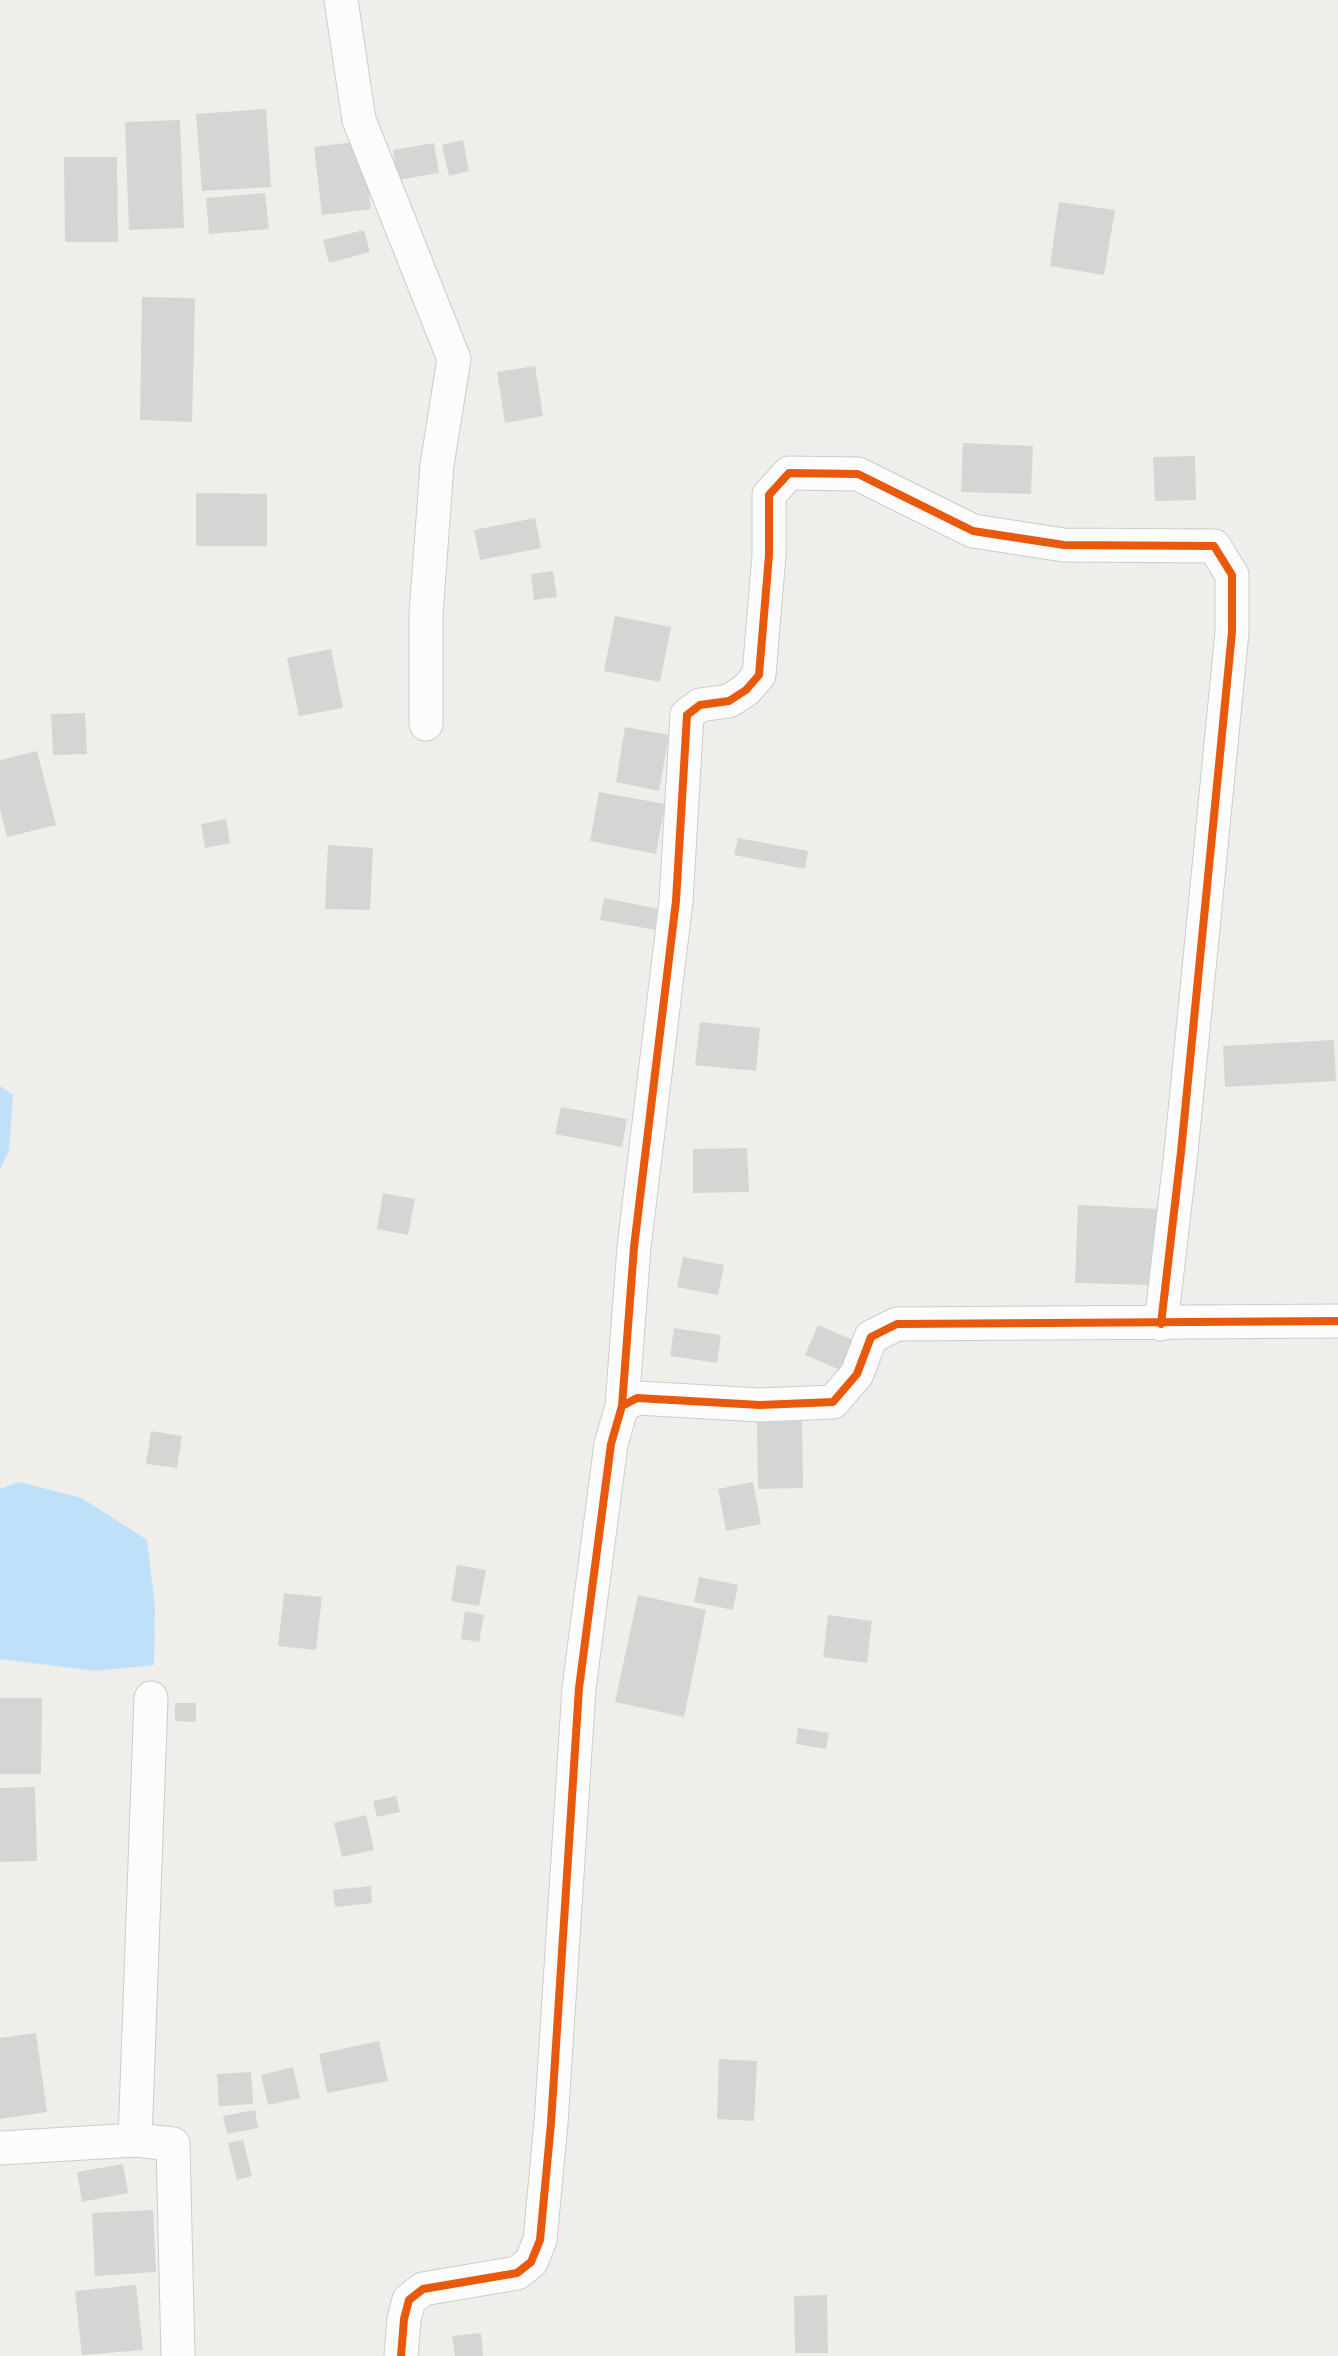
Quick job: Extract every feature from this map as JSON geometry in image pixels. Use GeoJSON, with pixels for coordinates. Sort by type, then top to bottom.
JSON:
{"type":"FeatureCollection","features":[{"type":"Feature","properties":{"kind":"street"},"geometry":{"type":"LineString","coordinates":[[341,0],[359,120],[454,359],[436,465],[426,614],[426,724]]}},
{"type":"Feature","properties":{"kind":"street"},"geometry":{"type":"LineString","coordinates":[[401,2356],[404,2319],[410,2300],[423,2289],[517,2273],[531,2262],[540,2240],[551,2123],[579,1688],[611,1444],[622,1406],[634,1247],[676,901],[687,715],[700,705],[729,700],[746,690],[759,675],[769,555],[769,495],[789,473],[858,474],[973,531],[1064,545],[1214,546],[1232,575],[1232,632],[1181,1152],[1161,1324]]}},
{"type":"Feature","properties":{"kind":"street"},"geometry":{"type":"LineString","coordinates":[[622,1406],[637,1398],[760,1405],[833,1402],[856,1374],[872,1337],[897,1324],[1338,1321]]}},
{"type":"Feature","properties":{"kind":"street"},"geometry":{"type":"LineString","coordinates":[[135,2140],[151,1698]]}},
{"type":"Feature","properties":{"kind":"street"},"geometry":{"type":"LineString","coordinates":[[0,2148],[135,2140],[173,2144],[178,2356]]}},
{"type":"Feature","properties":{"kind":"water"},"geometry":{"type":"Polygon","coordinates":[[[0,1086],[13,1095],[9,1150],[0,1170],[0,1086]]]}},
{"type":"Feature","properties":{"kind":"water"},"geometry":{"type":"Polygon","coordinates":[[[19,1482],[82,1498],[147,1540],[155,1608],[154,1665],[95,1671],[0,1659],[0,1489],[19,1482]]]}},
{"type":"Feature","properties":{"kind":"building"},"geometry":{"type":"Polygon","coordinates":[[[266,109],[271,187],[202,191],[196,114],[266,109]]]}},
{"type":"Feature","properties":{"kind":"building"},"geometry":{"type":"Polygon","coordinates":[[[180,120],[184,228],[129,230],[125,122],[180,120]]]}},
{"type":"Feature","properties":{"kind":"building"},"geometry":{"type":"Polygon","coordinates":[[[463,140],[469,171],[449,176],[442,145],[463,140]]]}},
{"type":"Feature","properties":{"kind":"building"},"geometry":{"type":"Polygon","coordinates":[[[362,141],[371,209],[322,215],[314,147],[362,141]]]}},
{"type":"Feature","properties":{"kind":"building"},"geometry":{"type":"Polygon","coordinates":[[[434,143],[439,173],[397,180],[393,150],[434,143]]]}},
{"type":"Feature","properties":{"kind":"building"},"geometry":{"type":"Polygon","coordinates":[[[64,157],[117,157],[118,242],[65,242],[64,157]]]}},
{"type":"Feature","properties":{"kind":"building"},"geometry":{"type":"Polygon","coordinates":[[[265,193],[269,229],[209,234],[206,198],[265,193]]]}},
{"type":"Feature","properties":{"kind":"building"},"geometry":{"type":"Polygon","coordinates":[[[1059,202],[1115,210],[1104,275],[1050,266],[1059,202]]]}},
{"type":"Feature","properties":{"kind":"building"},"geometry":{"type":"Polygon","coordinates":[[[364,230],[370,252],[329,263],[323,240],[364,230]]]}},
{"type":"Feature","properties":{"kind":"building"},"geometry":{"type":"Polygon","coordinates":[[[142,297],[195,298],[192,422],[140,420],[142,297]]]}},
{"type":"Feature","properties":{"kind":"building"},"geometry":{"type":"Polygon","coordinates":[[[535,366],[543,416],[505,423],[497,372],[535,366]]]}},
{"type":"Feature","properties":{"kind":"building"},"geometry":{"type":"Polygon","coordinates":[[[963,443],[1033,446],[1031,494],[961,492],[963,443]]]}},
{"type":"Feature","properties":{"kind":"building"},"geometry":{"type":"Polygon","coordinates":[[[1195,456],[1196,500],[1155,501],[1153,457],[1195,456]]]}},
{"type":"Feature","properties":{"kind":"building"},"geometry":{"type":"Polygon","coordinates":[[[196,493],[267,494],[267,546],[196,546],[196,493]]]}},
{"type":"Feature","properties":{"kind":"building"},"geometry":{"type":"Polygon","coordinates":[[[535,518],[541,548],[480,560],[474,530],[535,518]]]}},
{"type":"Feature","properties":{"kind":"building"},"geometry":{"type":"Polygon","coordinates":[[[553,571],[557,597],[534,600],[531,574],[553,571]]]}},
{"type":"Feature","properties":{"kind":"building"},"geometry":{"type":"Polygon","coordinates":[[[615,616],[671,627],[660,682],[604,671],[615,616]]]}},
{"type":"Feature","properties":{"kind":"building"},"geometry":{"type":"Polygon","coordinates":[[[331,649],[343,708],[299,716],[287,658],[331,649]]]}},
{"type":"Feature","properties":{"kind":"building"},"geometry":{"type":"Polygon","coordinates":[[[85,713],[87,754],[53,755],[51,714],[85,713]]]}},
{"type":"Feature","properties":{"kind":"building"},"geometry":{"type":"Polygon","coordinates":[[[625,727],[669,735],[659,791],[616,782],[625,727]]]}},
{"type":"Feature","properties":{"kind":"building"},"geometry":{"type":"Polygon","coordinates":[[[37,751],[56,825],[7,837],[0,809],[0,760],[37,751]]]}},
{"type":"Feature","properties":{"kind":"building"},"geometry":{"type":"Polygon","coordinates":[[[599,792],[665,804],[656,854],[590,841],[599,792]]]}},
{"type":"Feature","properties":{"kind":"building"},"geometry":{"type":"Polygon","coordinates":[[[226,819],[230,843],[205,848],[201,824],[226,819]]]}},
{"type":"Feature","properties":{"kind":"building"},"geometry":{"type":"Polygon","coordinates":[[[738,838],[808,851],[805,869],[734,855],[738,838]]]}},
{"type":"Feature","properties":{"kind":"building"},"geometry":{"type":"Polygon","coordinates":[[[328,845],[373,848],[370,910],[325,909],[328,845]]]}},
{"type":"Feature","properties":{"kind":"building"},"geometry":{"type":"Polygon","coordinates":[[[604,898],[660,909],[656,930],[600,920],[604,898]]]}},
{"type":"Feature","properties":{"kind":"building"},"geometry":{"type":"Polygon","coordinates":[[[700,1022],[760,1028],[756,1071],[695,1065],[700,1022]]]}},
{"type":"Feature","properties":{"kind":"building"},"geometry":{"type":"Polygon","coordinates":[[[1334,1040],[1336,1081],[1225,1087],[1223,1046],[1334,1040]]]}},
{"type":"Feature","properties":{"kind":"building"},"geometry":{"type":"Polygon","coordinates":[[[561,1107],[627,1119],[622,1147],[555,1134],[561,1107]]]}},
{"type":"Feature","properties":{"kind":"building"},"geometry":{"type":"Polygon","coordinates":[[[747,1148],[749,1192],[693,1193],[693,1149],[747,1148]]]}},
{"type":"Feature","properties":{"kind":"building"},"geometry":{"type":"Polygon","coordinates":[[[383,1193],[415,1199],[408,1235],[377,1229],[383,1193]]]}},
{"type":"Feature","properties":{"kind":"building"},"geometry":{"type":"Polygon","coordinates":[[[1078,1205],[1157,1209],[1154,1285],[1075,1283],[1078,1205]]]}},
{"type":"Feature","properties":{"kind":"building"},"geometry":{"type":"Polygon","coordinates":[[[683,1257],[724,1265],[718,1295],[677,1287],[683,1257]]]}},
{"type":"Feature","properties":{"kind":"building"},"geometry":{"type":"Polygon","coordinates":[[[818,1325],[853,1340],[840,1370],[805,1355],[818,1325]]]}},
{"type":"Feature","properties":{"kind":"building"},"geometry":{"type":"Polygon","coordinates":[[[674,1328],[721,1335],[717,1363],[670,1356],[674,1328]]]}},
{"type":"Feature","properties":{"kind":"building"},"geometry":{"type":"Polygon","coordinates":[[[802,1421],[803,1488],[758,1489],[757,1422],[802,1421]]]}},
{"type":"Feature","properties":{"kind":"building"},"geometry":{"type":"Polygon","coordinates":[[[151,1431],[182,1436],[177,1468],[146,1464],[151,1431]]]}},
{"type":"Feature","properties":{"kind":"building"},"geometry":{"type":"Polygon","coordinates":[[[753,1482],[761,1524],[726,1531],[718,1489],[753,1482]]]}},
{"type":"Feature","properties":{"kind":"building"},"geometry":{"type":"Polygon","coordinates":[[[457,1565],[486,1570],[479,1606],[451,1601],[457,1565]]]}},
{"type":"Feature","properties":{"kind":"building"},"geometry":{"type":"Polygon","coordinates":[[[699,1577],[738,1585],[733,1610],[694,1602],[699,1577]]]}},
{"type":"Feature","properties":{"kind":"building"},"geometry":{"type":"Polygon","coordinates":[[[284,1593],[322,1597],[316,1650],[278,1646],[284,1593]]]}},
{"type":"Feature","properties":{"kind":"building"},"geometry":{"type":"Polygon","coordinates":[[[638,1595],[706,1610],[684,1717],[615,1702],[638,1595]]]}},
{"type":"Feature","properties":{"kind":"building"},"geometry":{"type":"Polygon","coordinates":[[[465,1611],[484,1615],[479,1642],[461,1639],[465,1611]]]}},
{"type":"Feature","properties":{"kind":"building"},"geometry":{"type":"Polygon","coordinates":[[[828,1615],[872,1621],[867,1663],[823,1657],[828,1615]]]}},
{"type":"Feature","properties":{"kind":"building"},"geometry":{"type":"Polygon","coordinates":[[[0,1698],[42,1698],[41,1774],[0,1774],[0,1698]]]}},
{"type":"Feature","properties":{"kind":"building"},"geometry":{"type":"Polygon","coordinates":[[[175,1703],[196,1703],[196,1722],[175,1721],[175,1703]]]}},
{"type":"Feature","properties":{"kind":"building"},"geometry":{"type":"Polygon","coordinates":[[[798,1728],[829,1733],[826,1749],[796,1744],[798,1728]]]}},
{"type":"Feature","properties":{"kind":"building"},"geometry":{"type":"Polygon","coordinates":[[[35,1787],[37,1861],[0,1862],[0,1788],[35,1787]]]}},
{"type":"Feature","properties":{"kind":"building"},"geometry":{"type":"Polygon","coordinates":[[[396,1796],[400,1812],[377,1817],[373,1801],[396,1796]]]}},
{"type":"Feature","properties":{"kind":"building"},"geometry":{"type":"Polygon","coordinates":[[[366,1815],[374,1850],[342,1857],[334,1823],[366,1815]]]}},
{"type":"Feature","properties":{"kind":"building"},"geometry":{"type":"Polygon","coordinates":[[[371,1886],[372,1903],[335,1907],[333,1890],[371,1886]]]}},
{"type":"Feature","properties":{"kind":"building"},"geometry":{"type":"Polygon","coordinates":[[[36,2033],[47,2112],[0,2119],[0,2038],[36,2033]]]}},
{"type":"Feature","properties":{"kind":"building"},"geometry":{"type":"Polygon","coordinates":[[[379,2041],[388,2081],[327,2093],[319,2054],[379,2041]]]}},
{"type":"Feature","properties":{"kind":"building"},"geometry":{"type":"Polygon","coordinates":[[[719,2059],[757,2061],[754,2121],[717,2119],[719,2059]]]}},
{"type":"Feature","properties":{"kind":"building"},"geometry":{"type":"Polygon","coordinates":[[[293,2067],[300,2098],[268,2105],[261,2075],[293,2067]]]}},
{"type":"Feature","properties":{"kind":"building"},"geometry":{"type":"Polygon","coordinates":[[[251,2072],[253,2104],[219,2106],[217,2074],[251,2072]]]}},
{"type":"Feature","properties":{"kind":"building"},"geometry":{"type":"Polygon","coordinates":[[[255,2110],[258,2128],[227,2134],[223,2116],[255,2110]]]}},
{"type":"Feature","properties":{"kind":"building"},"geometry":{"type":"Polygon","coordinates":[[[243,2140],[252,2176],[237,2180],[228,2143],[243,2140]]]}},
{"type":"Feature","properties":{"kind":"building"},"geometry":{"type":"Polygon","coordinates":[[[123,2164],[128,2193],[82,2202],[77,2172],[123,2164]]]}},
{"type":"Feature","properties":{"kind":"building"},"geometry":{"type":"Polygon","coordinates":[[[153,2210],[156,2272],[95,2276],[92,2213],[153,2210]]]}},
{"type":"Feature","properties":{"kind":"building"},"geometry":{"type":"Polygon","coordinates":[[[136,2285],[143,2350],[82,2355],[75,2291],[136,2285]]]}},
{"type":"Feature","properties":{"kind":"building"},"geometry":{"type":"Polygon","coordinates":[[[827,2295],[828,2353],[795,2353],[794,2296],[827,2295]]]}},
{"type":"Feature","properties":{"kind":"building"},"geometry":{"type":"Polygon","coordinates":[[[481,2333],[483,2356],[455,2356],[452,2336],[481,2333]]]}},
{"type":"Feature","properties":{"kind":"cycle path"},"geometry":{"type":"LineString","coordinates":[[622,1406],[634,1247],[676,901],[687,715],[700,705],[729,701],[746,690],[759,675],[769,555],[769,495],[789,473],[858,474],[973,531],[1064,545],[1214,546],[1232,575],[1232,632],[1181,1152],[1161,1324]]}},
{"type":"Feature","properties":{"kind":"cycle path"},"geometry":{"type":"LineString","coordinates":[[401,2356],[404,2319],[409,2300],[423,2289],[517,2273],[531,2262],[540,2240],[551,2123],[579,1688],[611,1444],[622,1406],[637,1398],[760,1405],[833,1402],[857,1374],[871,1337],[897,1324],[1338,1321]]}}]}
